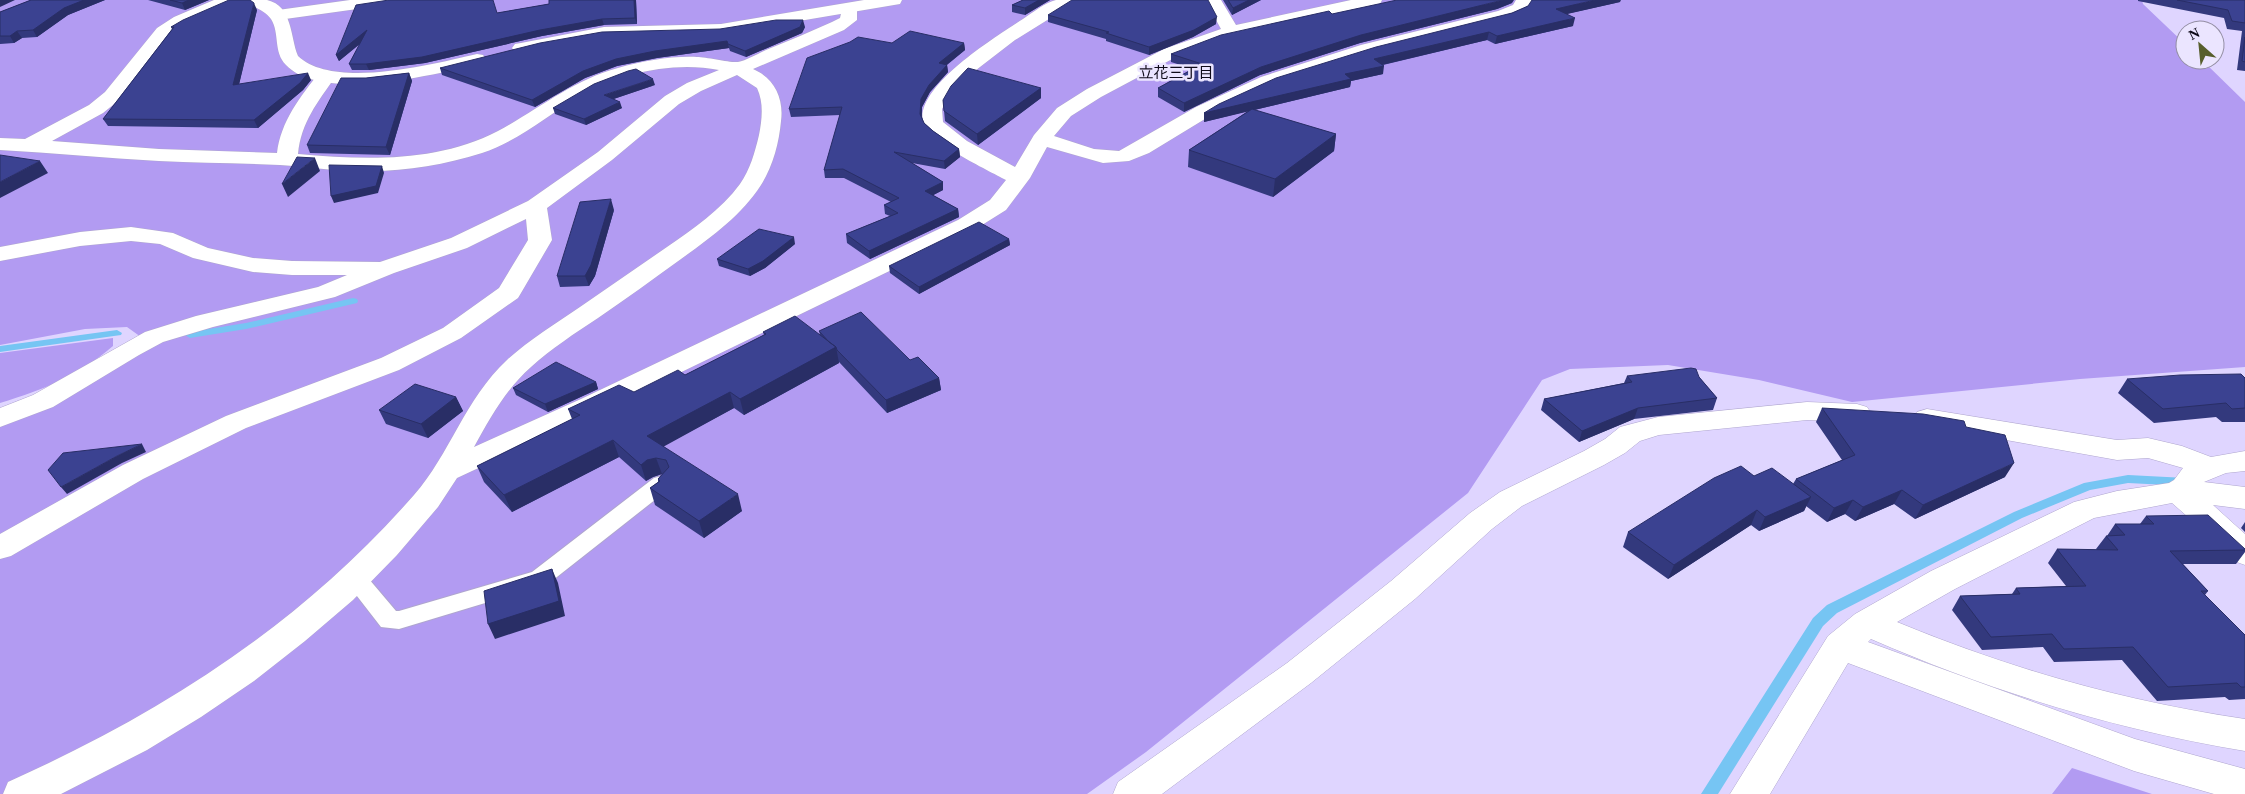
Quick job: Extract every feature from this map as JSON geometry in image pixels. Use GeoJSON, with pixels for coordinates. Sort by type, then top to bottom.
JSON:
{"type":"FeatureCollection","features":[{"type":"Feature","properties":{"kind":"street"},"geometry":{"type":"LineString","coordinates":[[29,145],[96,109],[112,96],[163,32],[180,21],[228,0]]}},
{"type":"Feature","properties":{"kind":"street"},"geometry":{"type":"LineString","coordinates":[[255,0],[278,15],[283,28],[285,48],[294,62],[309,71],[326,77],[369,78],[444,67],[604,32],[721,29],[894,0]]}},
{"type":"Feature","properties":{"kind":"street"},"geometry":{"type":"LineString","coordinates":[[278,15],[386,0]]}},
{"type":"Feature","properties":{"kind":"street"},"geometry":{"type":"LineString","coordinates":[[1019,178],[943,134],[932,123],[930,112],[934,100],[943,90],[990,50],[1067,0]]}},
{"type":"Feature","properties":{"kind":"street"},"geometry":{"type":"LineString","coordinates":[[1213,0],[1231,30]]}},
{"type":"Feature","properties":{"kind":"street"},"geometry":{"type":"LineString","coordinates":[[445,472],[600,401],[939,239],[998,205],[1019,178],[1041,139],[1064,112],[1094,93],[1170,53],[1231,30],[1374,0]]}},
{"type":"Feature","properties":{"kind":"street"},"geometry":{"type":"LineString","coordinates":[[1041,139],[1105,157],[1122,157],[1140,149],[1195,115],[1236,95],[1308,66],[1346,54],[1504,15],[1519,9],[1525,2],[1524,0]]}},
{"type":"Feature","properties":{"kind":"street"},"geometry":{"type":"LineString","coordinates":[[0,418],[43,401],[130,349],[154,337],[205,321],[326,292],[386,268],[459,243],[536,206],[606,156],[672,100],[694,87],[846,22],[849,9]]}},
{"type":"Feature","properties":{"kind":"street"},"geometry":{"type":"LineString","coordinates":[[0,144],[156,154],[390,165],[439,157],[502,138],[576,91],[605,78],[648,67],[685,63],[716,63],[740,68],[764,83],[772,102],[772,119],[765,151],[753,181],[745,191],[725,213],[698,236],[546,342],[503,379],[468,429],[445,472],[426,500],[355,578],[299,627],[187,708],[127,744],[70,773],[22,794]]}},
{"type":"Feature","properties":{"kind":"street"},"geometry":{"type":"LineString","coordinates":[[287,160],[288,138],[296,119],[326,77]]}},
{"type":"Feature","properties":{"kind":"street"},"geometry":{"type":"LineString","coordinates":[[0,548],[133,472],[236,422],[390,364],[452,334],[509,293],[540,240],[536,206]]}},
{"type":"Feature","properties":{"kind":"street"},"geometry":{"type":"LineString","coordinates":[[0,254],[80,239],[131,234],[165,238],[201,253],[253,265],[292,268],[386,268]]}},
{"type":"Feature","properties":{"kind":"street"},"geometry":{"type":"LineString","coordinates":[[1132,794],[1299,673],[1403,590],[1481,521],[1511,499],[1594,458],[1615,446],[1630,434],[1658,426],[1807,411],[1892,415],[1920,417],[2117,450],[2148,448],[2172,453],[2211,468]]}},
{"type":"Feature","properties":{"kind":"street"},"geometry":{"type":"LineString","coordinates":[[2180,490],[2194,475],[2221,464],[2245,461]]}},
{"type":"Feature","properties":{"kind":"street"},"geometry":{"type":"LineString","coordinates":[[2180,490],[2245,553]]}},
{"type":"Feature","properties":{"kind":"street"},"geometry":{"type":"LineString","coordinates":[[1749,794],[1840,646],[1867,623],[1943,580],[2086,510],[2180,490],[2245,498]]}},
{"type":"Feature","properties":{"kind":"street"},"geometry":{"type":"LineString","coordinates":[[1867,623],[1945,656],[2071,699],[2138,716],[2245,735]]}},
{"type":"Feature","properties":{"kind":"street"},"geometry":{"type":"LineString","coordinates":[[1840,646],[2134,755],[2245,786]]}},
{"type":"Feature","properties":{"kind":"lane"},"geometry":{"type":"LineString","coordinates":[[355,578],[390,620],[399,620],[540,578],[662,483]]}},
{"type":"Feature","properties":{"kind":"shaded area"},"geometry":{"type":"Polygon","coordinates":[[[0,0],[2142,0],[2143,4],[2175,34],[2175,70],[2212,70],[2245,102],[2245,367],[2080,379],[1852,402],[1759,380],[1668,365],[1570,369],[1542,380],[1468,493],[1146,752],[1087,794],[0,794],[0,409],[17,401],[90,382],[141,337],[127,327],[85,329],[0,345],[0,0]]]}},
{"type":"Feature","properties":{"kind":"shaded area"},"geometry":{"type":"Polygon","coordinates":[[[113,338],[113,346],[100,357],[73,374],[32,393],[0,403],[0,353],[113,338]]]}},
{"type":"Feature","properties":{"kind":"shaded area"},"geometry":{"type":"Polygon","coordinates":[[[2072,768],[2152,794],[2052,794],[2072,768]]]}},
{"type":"Feature","properties":{"kind":"building"},"geometry":{"type":"Polygon","coordinates":[[[31,0],[84,0],[64,8],[33,30],[17,31],[10,36],[0,36],[0,12],[31,0]]]}},
{"type":"Feature","properties":{"kind":"building"},"geometry":{"type":"Polygon","coordinates":[[[170,0],[189,0],[182,3],[170,0]]]}},
{"type":"Feature","properties":{"kind":"building"},"geometry":{"type":"Polygon","coordinates":[[[229,0],[250,0],[254,3],[233,85],[308,73],[300,83],[254,120],[103,119],[174,27],[171,27],[229,0]]]}},
{"type":"Feature","properties":{"kind":"building"},"geometry":{"type":"Polygon","coordinates":[[[389,0],[493,0],[497,13],[549,4],[549,0],[634,0],[635,18],[602,19],[540,30],[422,57],[366,64],[349,64],[367,30],[336,55],[356,5],[389,0]]]}},
{"type":"Feature","properties":{"kind":"building"},"geometry":{"type":"Polygon","coordinates":[[[1023,0],[1039,0],[1025,8],[1012,5],[1023,0]]]}},
{"type":"Feature","properties":{"kind":"building"},"geometry":{"type":"Polygon","coordinates":[[[1072,0],[1208,0],[1217,17],[1194,30],[1149,47],[1106,33],[1109,32],[1048,15],[1072,0]]]}},
{"type":"Feature","properties":{"kind":"building"},"geometry":{"type":"Polygon","coordinates":[[[1228,0],[1249,0],[1233,8],[1228,0]]]}},
{"type":"Feature","properties":{"kind":"building"},"geometry":{"type":"Polygon","coordinates":[[[1397,0],[1503,0],[1361,35],[1261,67],[1184,103],[1158,88],[1202,64],[1171,54],[1221,35],[1329,11],[1332,14],[1397,0]]]}},
{"type":"Feature","properties":{"kind":"building"},"geometry":{"type":"Polygon","coordinates":[[[1532,0],[1595,0],[1556,9],[1575,18],[1497,36],[1489,32],[1374,59],[1384,66],[1345,74],[1351,79],[1204,113],[1219,104],[1276,78],[1376,47],[1512,13],[1528,6],[1532,0]]]}},
{"type":"Feature","properties":{"kind":"building"},"geometry":{"type":"Polygon","coordinates":[[[2177,0],[2245,0],[2245,23],[2232,21],[2228,10],[2177,0]]]}},
{"type":"Feature","properties":{"kind":"building"},"geometry":{"type":"Polygon","coordinates":[[[776,20],[803,20],[800,27],[745,51],[728,44],[727,41],[655,51],[616,59],[583,71],[532,100],[440,68],[540,43],[602,32],[720,29],[776,20]]]}},
{"type":"Feature","properties":{"kind":"building"},"geometry":{"type":"Polygon","coordinates":[[[910,31],[964,43],[939,63],[947,65],[929,85],[921,99],[920,114],[924,123],[959,149],[944,161],[894,152],[943,182],[925,191],[958,209],[869,251],[846,234],[898,213],[884,205],[899,198],[843,169],[824,170],[842,107],[789,109],[807,58],[850,42],[858,37],[892,43],[910,31]]]}},
{"type":"Feature","properties":{"kind":"building"},"geometry":{"type":"Polygon","coordinates":[[[2245,37],[2245,62],[2242,61],[2245,37]]]}},
{"type":"Feature","properties":{"kind":"building"},"geometry":{"type":"Polygon","coordinates":[[[968,68],[1041,88],[977,134],[944,111],[943,100],[951,86],[968,68]]]}},
{"type":"Feature","properties":{"kind":"building"},"geometry":{"type":"Polygon","coordinates":[[[636,69],[653,79],[604,95],[620,102],[584,119],[553,108],[594,84],[636,69]]]}},
{"type":"Feature","properties":{"kind":"building"},"geometry":{"type":"Polygon","coordinates":[[[409,73],[386,147],[307,145],[341,78],[366,78],[409,73]]]}},
{"type":"Feature","properties":{"kind":"building"},"geometry":{"type":"Polygon","coordinates":[[[1252,109],[1336,134],[1275,179],[1189,150],[1252,109]]]}},
{"type":"Feature","properties":{"kind":"building"},"geometry":{"type":"Polygon","coordinates":[[[0,155],[40,161],[0,182],[0,155]]]}},
{"type":"Feature","properties":{"kind":"building"},"geometry":{"type":"Polygon","coordinates":[[[297,157],[315,158],[282,184],[297,157]]]}},
{"type":"Feature","properties":{"kind":"building"},"geometry":{"type":"Polygon","coordinates":[[[329,165],[382,166],[376,186],[331,196],[329,165]]]}},
{"type":"Feature","properties":{"kind":"building"},"geometry":{"type":"Polygon","coordinates":[[[611,199],[591,265],[585,276],[557,276],[580,202],[611,199]]]}},
{"type":"Feature","properties":{"kind":"building"},"geometry":{"type":"Polygon","coordinates":[[[979,222],[1009,239],[919,287],[889,266],[979,222]]]}},
{"type":"Feature","properties":{"kind":"building"},"geometry":{"type":"Polygon","coordinates":[[[759,229],[794,237],[763,261],[748,269],[717,259],[759,229]]]}},
{"type":"Feature","properties":{"kind":"building"},"geometry":{"type":"Polygon","coordinates":[[[861,312],[910,360],[918,357],[939,378],[886,400],[819,331],[861,312]]]}},
{"type":"Feature","properties":{"kind":"building"},"geometry":{"type":"Polygon","coordinates":[[[795,316],[836,347],[740,399],[730,392],[647,436],[738,494],[699,521],[650,488],[660,481],[658,479],[669,467],[666,460],[656,458],[647,460],[641,465],[613,440],[504,495],[477,466],[580,415],[568,409],[619,385],[634,392],[678,370],[685,375],[766,334],[763,332],[795,316]]]}},
{"type":"Feature","properties":{"kind":"building"},"geometry":{"type":"Polygon","coordinates":[[[556,362],[596,382],[545,404],[513,388],[556,362]]]}},
{"type":"Feature","properties":{"kind":"building"},"geometry":{"type":"Polygon","coordinates":[[[1696,369],[1699,377],[1717,398],[1638,408],[1582,431],[1544,399],[1632,382],[1627,376],[1696,369]]]}},
{"type":"Feature","properties":{"kind":"building"},"geometry":{"type":"Polygon","coordinates":[[[2241,374],[2245,378],[2245,408],[2232,409],[2226,403],[2163,409],[2127,379],[2180,375],[2241,374]]]}},
{"type":"Feature","properties":{"kind":"building"},"geometry":{"type":"Polygon","coordinates":[[[415,384],[456,397],[421,424],[379,410],[415,384]]]}},
{"type":"Feature","properties":{"kind":"building"},"geometry":{"type":"Polygon","coordinates":[[[1822,408],[1923,414],[1964,421],[1966,427],[2005,435],[2014,463],[1923,505],[1902,490],[1863,507],[1853,500],[1834,508],[1796,479],[1855,455],[1822,408]]]}},
{"type":"Feature","properties":{"kind":"building"},"geometry":{"type":"Polygon","coordinates":[[[142,444],[61,487],[48,470],[63,453],[142,444]]]}},
{"type":"Feature","properties":{"kind":"building"},"geometry":{"type":"Polygon","coordinates":[[[1741,466],[1754,476],[1772,468],[1811,497],[1765,517],[1757,510],[1674,565],[1628,532],[1714,478],[1741,466]]]}},
{"type":"Feature","properties":{"kind":"building"},"geometry":{"type":"Polygon","coordinates":[[[2208,515],[2245,550],[2170,551],[2208,591],[2201,591],[2245,635],[2245,687],[2241,687],[2237,683],[2168,687],[2133,647],[2064,649],[2052,634],[1991,637],[1960,596],[2020,594],[2016,588],[2086,586],[2057,549],[2118,550],[2106,536],[2125,535],[2115,524],[2154,524],[2146,516],[2208,515]]]}},
{"type":"Feature","properties":{"kind":"building"},"geometry":{"type":"Polygon","coordinates":[[[552,569],[559,601],[488,624],[484,591],[552,569]]]}},
{"type":"Feature","properties":{"kind":"waterway"},"geometry":{"type":"LineString","coordinates":[[190,335],[246,326],[353,301]]}},
{"type":"Feature","properties":{"kind":"waterway"},"geometry":{"type":"LineString","coordinates":[[0,349],[117,333]]}},
{"type":"Feature","properties":{"kind":"waterway"},"geometry":{"type":"LineString","coordinates":[[1709,794],[1818,622],[1832,609],[2018,515],[2088,486],[2128,479],[2186,482]]}},
{"type":"Feature","properties":{"kind":"district","name":"立花三丁目"},"geometry":{"type":"Point","coordinates":[1176,73]}}]}
